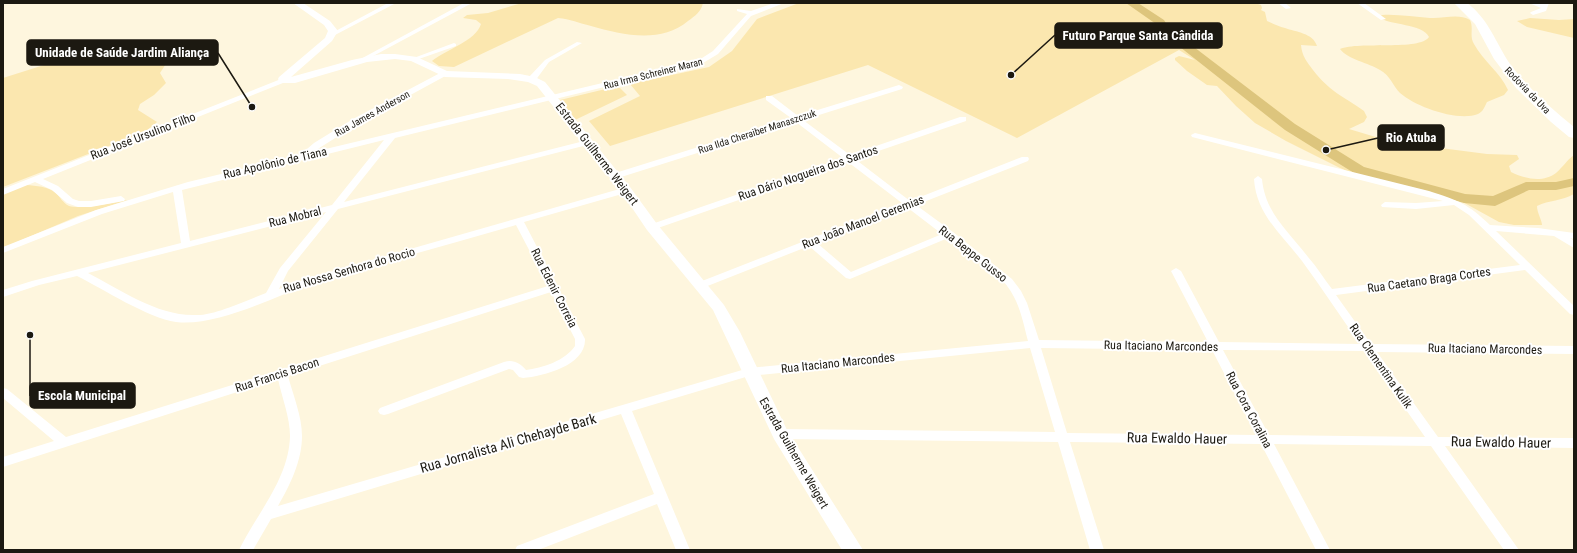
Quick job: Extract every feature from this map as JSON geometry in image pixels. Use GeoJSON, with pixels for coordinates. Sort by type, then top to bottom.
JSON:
{"type":"FeatureCollection","features":[{"type":"Feature","properties":{"kind":"highway","name":"Rodovia da Uva"},"geometry":{"type":"LineString","coordinates":[[1460,3],[1473,13],[1497,55],[1519,83],[1574,134]]}},
{"type":"Feature","properties":{"kind":"street"},"geometry":{"type":"LineString","coordinates":[[297,3],[327,23],[332,28],[333,34]]}},
{"type":"Feature","properties":{"kind":"street"},"geometry":{"type":"LineString","coordinates":[[393,3],[333,34],[322,46],[283,79],[284,81],[295,80],[360,61],[393,57],[414,59],[445,74],[463,76],[506,76],[532,79],[547,61],[578,43]]}},
{"type":"Feature","properties":{"kind":"street"},"geometry":{"type":"LineString","coordinates":[[360,61],[469,3]]}},
{"type":"Feature","properties":{"kind":"street","name":"Rua Irma Schreiner Maran"},"geometry":{"type":"LineString","coordinates":[[553,98],[707,59],[716,52],[752,13],[781,3]]}},
{"type":"Feature","properties":{"kind":"street"},"geometry":{"type":"LineString","coordinates":[[1281,3],[1288,8]]}},
{"type":"Feature","properties":{"kind":"street"},"geometry":{"type":"LineString","coordinates":[[1360,3],[1383,19]]}},
{"type":"Feature","properties":{"kind":"street"},"geometry":{"type":"LineString","coordinates":[[1532,3],[1546,5],[1544,10],[1533,13]]}},
{"type":"Feature","properties":{"kind":"street"},"geometry":{"type":"LineString","coordinates":[[739,10],[752,13]]}},
{"type":"Feature","properties":{"kind":"street"},"geometry":{"type":"LineString","coordinates":[[414,59],[454,45]]}},
{"type":"Feature","properties":{"kind":"street","name":"Rua James Anderson"},"geometry":{"type":"LineString","coordinates":[[302,157],[317,145],[356,121],[445,74]]}},
{"type":"Feature","properties":{"kind":"street","name":"Estrada Guilherme Weigert"},"geometry":{"type":"LineString","coordinates":[[532,79],[541,84],[553,98],[626,190],[652,227],[719,308],[727,321],[749,372],[780,434],[853,550]]}},
{"type":"Feature","properties":{"kind":"street","name":"Rua José Ursulino Filho"},"geometry":{"type":"LineString","coordinates":[[3,192],[284,81]]}},
{"type":"Feature","properties":{"kind":"street","name":"Rua Ilda Cheraiber Manaszczuk"},"geometry":{"type":"LineString","coordinates":[[615,176],[898,87]]}},
{"type":"Feature","properties":{"kind":"street","name":"Rua Apolônio de Tiana"},"geometry":{"type":"LineString","coordinates":[[3,250],[75,220],[177,188],[553,98]]}},
{"type":"Feature","properties":{"kind":"street","name":"Rua Beppe Gusso"},"geometry":{"type":"LineString","coordinates":[[769,98],[950,234],[999,272],[1014,288],[1022,303],[1098,550]]}},
{"type":"Feature","properties":{"kind":"street","name":"Rua Dário Nogueira dos Santos"},"geometry":{"type":"LineString","coordinates":[[652,227],[963,119]]}},
{"type":"Feature","properties":{"kind":"street"},"geometry":{"type":"LineString","coordinates":[[1195,134],[1426,193],[1455,202],[1467,209],[1488,228],[1574,312]]}},
{"type":"Feature","properties":{"kind":"street"},"geometry":{"type":"LineString","coordinates":[[271,294],[284,270],[392,136]]}},
{"type":"Feature","properties":{"kind":"street","name":"Rua Mobral"},"geometry":{"type":"LineString","coordinates":[[3,294],[36,283],[80,273],[588,142]]}},
{"type":"Feature","properties":{"kind":"street","name":"Rua João Manoel Geremias"},"geometry":{"type":"LineString","coordinates":[[701,285],[1025,159]]}},
{"type":"Feature","properties":{"kind":"street"},"geometry":{"type":"LineString","coordinates":[[35,179],[55,188],[70,201],[78,204],[91,204],[149,196]]}},
{"type":"Feature","properties":{"kind":"street","name":"Rua Clementina Kulik"},"geometry":{"type":"LineString","coordinates":[[1258,180],[1260,195],[1275,222],[1288,241],[1305,260],[1512,550]]}},
{"type":"Feature","properties":{"kind":"street"},"geometry":{"type":"LineString","coordinates":[[177,188],[186,245]]}},
{"type":"Feature","properties":{"kind":"street","name":"Rua Nossa Senhora do Rocio"},"geometry":{"type":"LineString","coordinates":[[80,273],[157,313],[175,318],[187,319],[208,317],[271,294],[626,190]]}},
{"type":"Feature","properties":{"kind":"street"},"geometry":{"type":"LineString","coordinates":[[1385,204],[1416,206],[1455,202]]}},
{"type":"Feature","properties":{"kind":"street","name":"Rua Edenir Correia"},"geometry":{"type":"LineString","coordinates":[[384,411],[508,365],[516,366],[523,374],[546,370],[560,364],[580,348],[582,344],[552,288],[545,269],[519,221]]}},
{"type":"Feature","properties":{"kind":"street"},"geometry":{"type":"LineString","coordinates":[[1488,228],[1555,233],[1574,236]]}},
{"type":"Feature","properties":{"kind":"street"},"geometry":{"type":"LineString","coordinates":[[1555,233],[1574,245]]}},
{"type":"Feature","properties":{"kind":"street"},"geometry":{"type":"LineString","coordinates":[[810,242],[850,276],[950,234]]}},
{"type":"Feature","properties":{"kind":"street","name":"Rua Caetano Braga Cortes"},"geometry":{"type":"LineString","coordinates":[[1329,294],[1528,267]]}},
{"type":"Feature","properties":{"kind":"street","name":"Rua Cora Coralina"},"geometry":{"type":"LineString","coordinates":[[1176,271],[1323,550]]}},
{"type":"Feature","properties":{"kind":"street","name":"Rua Francis Bacon"},"geometry":{"type":"LineString","coordinates":[[3,462],[552,288]]}},
{"type":"Feature","properties":{"kind":"street","name":"Rua Itaciano Marcondes"},"geometry":{"type":"LineString","coordinates":[[749,372],[1034,344],[1574,350]]}},
{"type":"Feature","properties":{"kind":"street","name":"Rua Jornalista Ali Chehayde Bark"},"geometry":{"type":"LineString","coordinates":[[266,515],[749,372]]}},
{"type":"Feature","properties":{"kind":"street"},"geometry":{"type":"LineString","coordinates":[[246,550],[266,515],[287,471],[296,445],[294,424],[282,374]]}},
{"type":"Feature","properties":{"kind":"street"},"geometry":{"type":"LineString","coordinates":[[3,392],[65,443]]}},
{"type":"Feature","properties":{"kind":"street"},"geometry":{"type":"LineString","coordinates":[[625,409],[683,550]]}},
{"type":"Feature","properties":{"kind":"street","name":"Rua Ewaldo Hauer"},"geometry":{"type":"LineString","coordinates":[[780,434],[1574,443]]}},
{"type":"Feature","properties":{"kind":"street"},"geometry":{"type":"LineString","coordinates":[[522,550],[661,497]]}},
{"type":"Feature","properties":{"kind":"shaded area"},"geometry":{"type":"Polygon","coordinates":[[[522,3],[703,3],[699,11],[693,17],[677,28],[666,33],[641,36],[615,32],[558,18],[454,67],[439,66],[432,61],[467,40],[478,30],[481,24],[476,20],[463,18],[467,15],[488,13],[522,3]]]}},
{"type":"Feature","properties":{"kind":"shaded area"},"geometry":{"type":"Polygon","coordinates":[[[799,3],[1255,3],[1261,5],[1261,10],[1265,12],[1267,21],[1280,27],[1304,34],[1312,38],[1315,42],[1317,46],[1301,45],[1304,56],[1309,64],[1325,84],[1364,111],[1367,117],[1364,122],[1349,129],[1379,138],[1425,146],[1487,154],[1517,155],[1519,159],[1509,166],[1511,172],[1522,177],[1534,179],[1545,178],[1556,173],[1574,155],[1574,194],[1537,206],[1542,225],[1514,225],[1499,222],[1459,200],[1349,172],[1286,141],[1255,123],[1217,86],[1207,85],[1187,71],[1175,60],[1175,58],[1179,56],[1195,60],[1179,50],[1017,138],[868,65],[610,146],[589,121],[640,96],[630,84],[709,67],[732,51],[757,19],[799,3]]]}},
{"type":"Feature","properties":{"kind":"shaded area"},"geometry":{"type":"Polygon","coordinates":[[[1382,15],[1430,18],[1461,17],[1470,20],[1474,44],[1501,78],[1508,90],[1504,95],[1487,102],[1484,109],[1480,113],[1470,116],[1449,115],[1438,112],[1426,108],[1407,98],[1400,93],[1383,72],[1375,67],[1348,56],[1340,49],[1361,46],[1414,44],[1429,37],[1420,29],[1390,22],[1378,17],[1382,15]]]}},
{"type":"Feature","properties":{"kind":"shaded area"},"geometry":{"type":"Polygon","coordinates":[[[1530,18],[1559,20],[1574,19],[1574,38],[1527,27],[1517,21],[1530,18]]]}},
{"type":"Feature","properties":{"kind":"shaded area"},"geometry":{"type":"Polygon","coordinates":[[[133,43],[159,44],[173,53],[160,73],[166,83],[154,95],[140,104],[138,110],[157,122],[145,132],[3,187],[3,78],[107,45],[133,43]]]}},
{"type":"Feature","properties":{"kind":"shaded area"},"geometry":{"type":"Polygon","coordinates":[[[618,86],[627,95],[575,120],[560,100],[618,86]]]}},
{"type":"Feature","properties":{"kind":"shaded area"},"geometry":{"type":"Polygon","coordinates":[[[26,185],[49,189],[56,193],[67,205],[75,207],[128,200],[78,216],[3,248],[3,194],[26,185]]]}},
{"type":"Feature","properties":{"kind":"waterway"},"geometry":{"type":"LineString","coordinates":[[1131,3],[1160,22],[1165,30],[1290,127],[1359,170],[1464,198],[1495,201],[1526,186],[1556,186],[1574,182]]}},
{"type":"Feature","properties":{"kind":"place","name":"Futuro Parque Santa Cândida"},"geometry":{"type":"Point","coordinates":[1011,75]}},
{"type":"Feature","properties":{"kind":"place","name":"Unidade de Saúde Jardim Aliança"},"geometry":{"type":"Point","coordinates":[252,107]}},
{"type":"Feature","properties":{"kind":"place","name":"Rio Atuba"},"geometry":{"type":"Point","coordinates":[1326,150]}},
{"type":"Feature","properties":{"kind":"place","name":"Escola Municipal"},"geometry":{"type":"Point","coordinates":[30,335]}}]}
